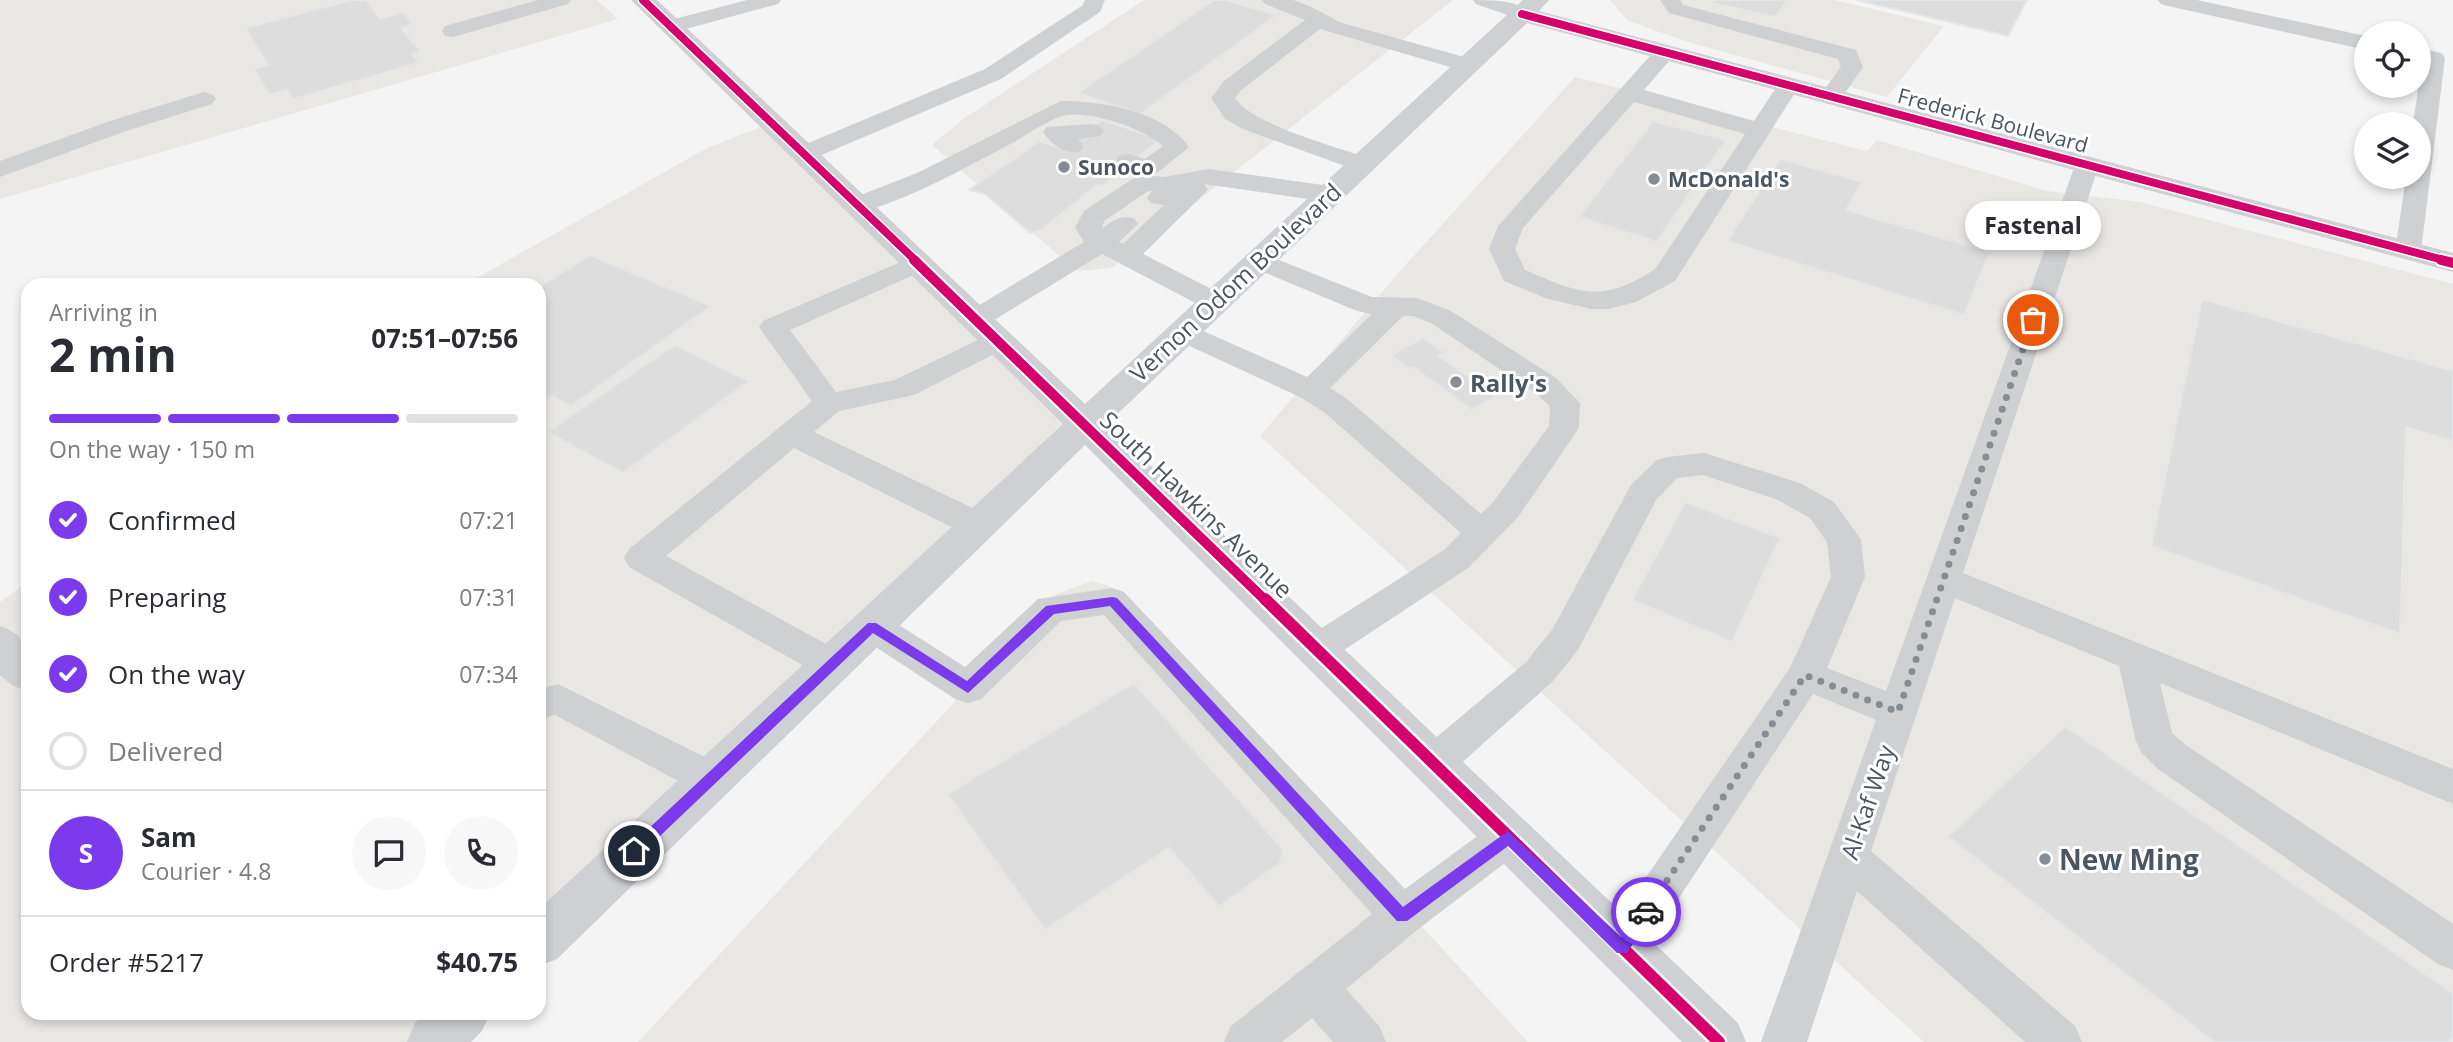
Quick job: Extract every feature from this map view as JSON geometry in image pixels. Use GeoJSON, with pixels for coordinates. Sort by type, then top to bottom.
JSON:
{"type":"FeatureCollection","features":[{"type":"Feature","properties":{"kind":"street","name":"South Hawkins Avenue"},"geometry":{"type":"LineString","coordinates":[[643,0],[1085,424],[1719,1042]]}},
{"type":"Feature","properties":{"kind":"street","name":"Frederick Boulevard"},"geometry":{"type":"LineString","coordinates":[[1530,7],[1665,53],[2453,263]]}},
{"type":"Feature","properties":{"kind":"street","name":"Vernon Odom Boulevard"},"geometry":{"type":"LineString","coordinates":[[546,935],[977,525],[1530,7]]}},
{"type":"Feature","properties":{"kind":"street"},"geometry":{"type":"LineString","coordinates":[[0,642],[21,668]]}},
{"type":"Feature","properties":{"kind":"lane"},"geometry":{"type":"LineString","coordinates":[[453,31],[561,0]]}},
{"type":"Feature","properties":{"kind":"lane"},"geometry":{"type":"LineString","coordinates":[[671,27],[771,0]]}},
{"type":"Feature","properties":{"kind":"lane"},"geometry":{"type":"LineString","coordinates":[[803,154],[993,74],[1093,8],[1095,0]]}},
{"type":"Feature","properties":{"kind":"lane"},"geometry":{"type":"LineString","coordinates":[[1272,0],[1300,9],[1317,21],[1334,28],[1467,65]]}},
{"type":"Feature","properties":{"kind":"lane"},"geometry":{"type":"LineString","coordinates":[[1483,0],[1530,7]]}},
{"type":"Feature","properties":{"kind":"lane"},"geometry":{"type":"LineString","coordinates":[[1670,0],[1676,9],[1848,55],[1852,67],[1831,97]]}},
{"type":"Feature","properties":{"kind":"lane"},"geometry":{"type":"LineString","coordinates":[[2168,0],[2354,40]]}},
{"type":"Feature","properties":{"kind":"lane"},"geometry":{"type":"LineString","coordinates":[[1317,21],[1232,86],[1223,97],[1233,114],[1251,124],[1362,164]]}},
{"type":"Feature","properties":{"kind":"lane"},"geometry":{"type":"LineString","coordinates":[[1665,53],[1511,226],[1502,249],[1514,275],[1563,298],[1607,302],[1642,292],[1665,275],[1788,85]]}},
{"type":"Feature","properties":{"kind":"lane"},"geometry":{"type":"LineString","coordinates":[[2431,57],[2434,58],[2431,80]]}},
{"type":"Feature","properties":{"kind":"lane"},"geometry":{"type":"LineString","coordinates":[[1629,93],[1759,130]]}},
{"type":"Feature","properties":{"kind":"lane"},"geometry":{"type":"LineString","coordinates":[[0,170],[118,126],[204,99]]}},
{"type":"Feature","properties":{"kind":"lane"},"geometry":{"type":"LineString","coordinates":[[857,205],[926,178],[1060,108],[1098,111],[1164,133],[1177,147],[1126,256]]}},
{"type":"Feature","properties":{"kind":"lane"},"geometry":{"type":"LineString","coordinates":[[1029,124],[1064,139],[1091,131]]}},
{"type":"Feature","properties":{"kind":"lane","name":"Al-Kaf Way"},"geometry":{"type":"LineString","coordinates":[[1784,1042],[2087,165]]}},
{"type":"Feature","properties":{"kind":"lane"},"geometry":{"type":"LineString","coordinates":[[1215,302],[1126,256],[1107,231],[1088,227],[1093,217],[1143,183],[1163,173],[1330,194]]}},
{"type":"Feature","properties":{"kind":"lane"},"geometry":{"type":"LineString","coordinates":[[2408,251],[2416,189]]}},
{"type":"Feature","properties":{"kind":"lane"},"geometry":{"type":"LineString","coordinates":[[831,664],[641,558],[830,403],[903,388],[987,330],[1107,231]]}},
{"type":"Feature","properties":{"kind":"lane"},"geometry":{"type":"LineString","coordinates":[[1259,260],[1367,305],[1395,309],[1417,307],[1441,317],[1545,385],[1565,403],[1564,427],[1506,509],[1482,533],[1455,559],[1316,650]]}},
{"type":"Feature","properties":{"kind":"lane"},"geometry":{"type":"LineString","coordinates":[[830,403],[773,327],[917,263]]}},
{"type":"Feature","properties":{"kind":"lane"},"geometry":{"type":"LineString","coordinates":[[1311,390],[1395,309]]}},
{"type":"Feature","properties":{"kind":"lane"},"geometry":{"type":"LineString","coordinates":[[1182,332],[1311,390],[1335,405],[1482,533]]}},
{"type":"Feature","properties":{"kind":"lane"},"geometry":{"type":"LineString","coordinates":[[794,435],[977,525]]}},
{"type":"Feature","properties":{"kind":"lane"},"geometry":{"type":"LineString","coordinates":[[1433,764],[1539,672],[1565,639],[1643,493],[1668,468],[1704,464],[1788,491],[1822,510],[1844,540],[1848,577],[1805,675],[1622,948]]}},
{"type":"Feature","properties":{"kind":"lane"},"geometry":{"type":"LineString","coordinates":[[1944,579],[2453,787]]}},
{"type":"Feature","properties":{"kind":"lane"},"geometry":{"type":"LineString","coordinates":[[872,626],[968,688],[1051,610],[1112,601],[1402,916]]}},
{"type":"Feature","properties":{"kind":"lane"},"geometry":{"type":"LineString","coordinates":[[2135,657],[2155,741],[2172,757],[2453,949]]}},
{"type":"Feature","properties":{"kind":"lane"},"geometry":{"type":"LineString","coordinates":[[1805,675],[1898,712]]}},
{"type":"Feature","properties":{"kind":"lane"},"geometry":{"type":"LineString","coordinates":[[546,702],[558,699],[711,779]]}},
{"type":"Feature","properties":{"kind":"lane"},"geometry":{"type":"LineString","coordinates":[[1247,1042],[1402,916],[1508,837]]}},
{"type":"Feature","properties":{"kind":"lane"},"geometry":{"type":"LineString","coordinates":[[1848,857],[2059,1042]]}},
{"type":"Feature","properties":{"kind":"lane"},"geometry":{"type":"LineString","coordinates":[[1314,987],[1363,1042]]}},
{"type":"Feature","properties":{"kind":"shaded area"},"geometry":{"type":"Polygon","coordinates":[[[0,0],[597,0],[618,19],[0,199],[0,0]]]}},
{"type":"Feature","properties":{"kind":"shaded area"},"geometry":{"type":"Polygon","coordinates":[[[1144,0],[1453,0],[1112,268],[1077,271],[932,145],[963,119],[1144,0]]]}},
{"type":"Feature","properties":{"kind":"shaded area"},"geometry":{"type":"Polygon","coordinates":[[[1610,0],[1834,0],[1944,26],[1887,97],[1688,42],[1628,21],[1610,0]]]}},
{"type":"Feature","properties":{"kind":"shaded area"},"geometry":{"type":"Polygon","coordinates":[[[1575,77],[1867,151],[1877,140],[2047,191],[2140,202],[2453,284],[2453,1042],[1924,1042],[1260,436],[1394,278],[1575,77]]]}},
{"type":"Feature","properties":{"kind":"shaded area"},"geometry":{"type":"Polygon","coordinates":[[[771,123],[1085,424],[546,935],[546,278],[476,278],[707,148],[771,123]]]}},
{"type":"Feature","properties":{"kind":"shaded area"},"geometry":{"type":"Polygon","coordinates":[[[1092,581],[1109,586],[1528,1042],[638,1042],[1054,595],[1092,581]]]}},
{"type":"Feature","properties":{"kind":"shaded area"},"geometry":{"type":"Polygon","coordinates":[[[21,587],[21,1020],[457,1020],[434,1042],[0,1042],[0,602],[21,587]]]}},
{"type":"Feature","properties":{"kind":"building"},"geometry":{"type":"Polygon","coordinates":[[[352,0],[366,0],[380,19],[403,12],[413,24],[401,28],[421,52],[413,54],[419,63],[293,99],[287,90],[269,95],[254,69],[268,65],[245,28],[352,0]]]}},
{"type":"Feature","properties":{"kind":"building"},"geometry":{"type":"Polygon","coordinates":[[[1214,0],[1225,0],[1277,15],[1140,114],[1078,93],[1214,0]]]}},
{"type":"Feature","properties":{"kind":"building"},"geometry":{"type":"Polygon","coordinates":[[[1715,0],[1788,0],[1776,17],[1713,3],[1715,0]]]}},
{"type":"Feature","properties":{"kind":"building"},"geometry":{"type":"Polygon","coordinates":[[[1856,0],[2027,0],[2008,36],[1856,0]]]}},
{"type":"Feature","properties":{"kind":"building","name":"Sunoco"},"geometry":{"type":"Polygon","coordinates":[[[1102,120],[1160,139],[1102,187],[1097,185],[1043,229],[1030,233],[985,194],[969,190],[1039,141],[1061,148],[1102,120]]]}},
{"type":"Feature","properties":{"kind":"building","name":"McDonald's"},"geometry":{"type":"Polygon","coordinates":[[[1653,121],[1726,140],[1657,242],[1579,217],[1653,121]]]}},
{"type":"Feature","properties":{"kind":"building"},"geometry":{"type":"Polygon","coordinates":[[[1780,159],[1862,182],[1846,210],[1990,252],[1964,315],[1727,241],[1780,159]]]}},
{"type":"Feature","properties":{"kind":"building"},"geometry":{"type":"Polygon","coordinates":[[[590,255],[711,306],[571,406],[552,396],[546,401],[546,283],[590,255]]]}},
{"type":"Feature","properties":{"kind":"building"},"geometry":{"type":"Polygon","coordinates":[[[2202,299],[2453,371],[2453,441],[2406,427],[2400,634],[2151,546],[2202,299]]]}},
{"type":"Feature","properties":{"kind":"building","name":"Rally's"},"geometry":{"type":"Polygon","coordinates":[[[1423,338],[1443,352],[1438,355],[1496,396],[1472,410],[1413,367],[1410,369],[1390,355],[1423,338]]]}},
{"type":"Feature","properties":{"kind":"building"},"geometry":{"type":"Polygon","coordinates":[[[675,345],[749,381],[623,473],[547,432],[675,345]]]}},
{"type":"Feature","properties":{"kind":"building"},"geometry":{"type":"Polygon","coordinates":[[[1685,502],[1780,538],[1732,642],[1632,600],[1685,502]]]}},
{"type":"Feature","properties":{"kind":"building"},"geometry":{"type":"Polygon","coordinates":[[[1134,683],[1284,850],[1280,863],[1219,907],[1169,848],[1045,930],[947,794],[1134,683]]]}},
{"type":"Feature","properties":{"kind":"building"},"geometry":{"type":"Polygon","coordinates":[[[2065,726],[2453,993],[2453,1037],[2449,1042],[2214,1042],[1948,837],[2065,726]]]}},
{"type":"Feature","properties":{"kind":"cycle path"},"geometry":{"type":"LineString","coordinates":[[643,0],[1085,424],[1719,1042]]}},
{"type":"Feature","properties":{"kind":"cycle path"},"geometry":{"type":"LineString","coordinates":[[1522,14],[2453,263]]}},
{"type":"Feature","properties":{"kind":"way so far"},"geometry":{"type":"LineString","coordinates":[[1646,912],[1805,675],[1898,712],[2033,320]]}},
{"type":"Feature","properties":{"kind":"place","name":"Sunoco"},"geometry":{"type":"Point","coordinates":[1064,167]}},
{"type":"Feature","properties":{"kind":"place","name":"McDonald's"},"geometry":{"type":"Point","coordinates":[1654,179]}},
{"type":"Feature","properties":{"kind":"place","name":"Fastenal"},"geometry":{"type":"Point","coordinates":[2033,320]}},
{"type":"Feature","properties":{"kind":"place","name":"Rally's"},"geometry":{"type":"Point","coordinates":[1456,382]}},
{"type":"Feature","properties":{"kind":"place","name":"New Ming"},"geometry":{"type":"Point","coordinates":[2045,859]}},
{"type":"Feature","properties":{"kind":"route"},"geometry":{"type":"LineString","coordinates":[[634,851],[872,626],[968,688],[1051,610],[1112,601],[1402,916],[1508,837],[1622,948],[1646,912]]}}]}
